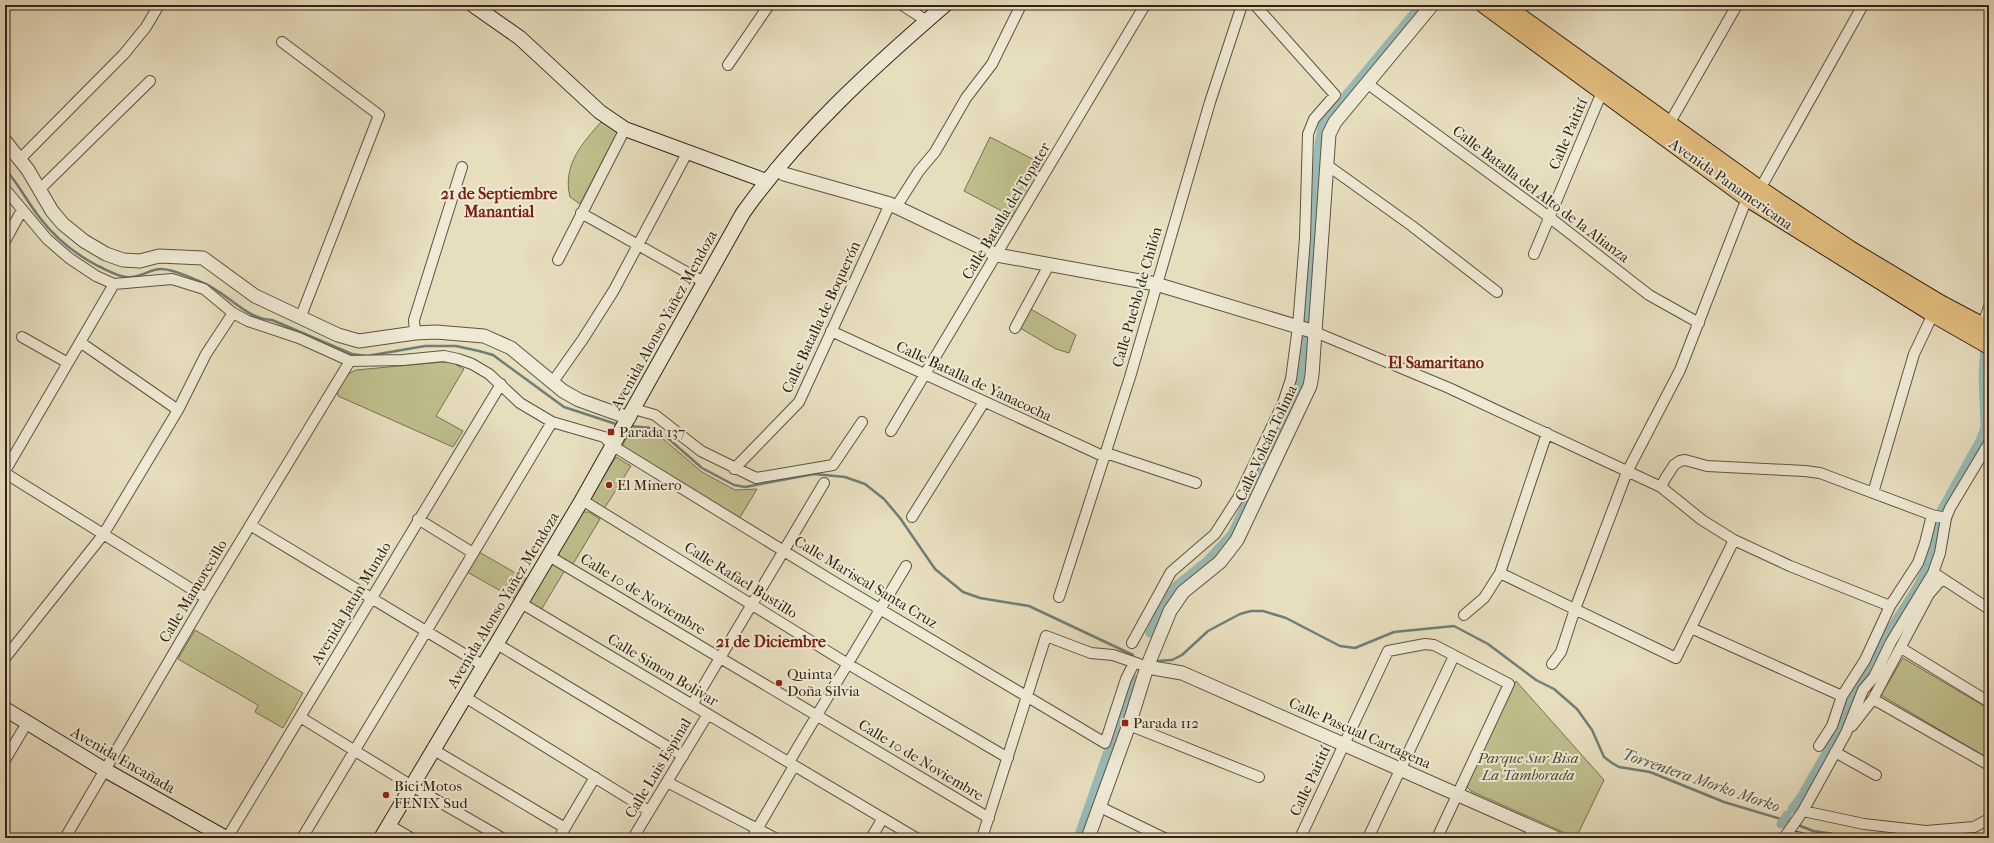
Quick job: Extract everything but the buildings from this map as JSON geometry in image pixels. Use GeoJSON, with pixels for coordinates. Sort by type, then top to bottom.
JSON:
{"type":"FeatureCollection","features":[{"type":"Feature","properties":{"kind":"main road"},"geometry":{"type":"LineString","coordinates":[[473,5],[520,38],[600,112],[624,129],[766,181]]}},
{"type":"Feature","properties":{"kind":"main road","name":"Avenida Alonso Yañez Mendoza"},"geometry":{"type":"LineString","coordinates":[[381,838],[582,500],[743,213],[766,181],[800,141],[945,5]]}},
{"type":"Feature","properties":{"kind":"main road","name":"Avenida Panamericana"},"geometry":{"type":"LineString","coordinates":[[1484,5],[1747,198],[1933,314],[1985,334]]}},
{"type":"Feature","properties":{"kind":"main road","name":"Avenida Panamericana"},"geometry":{"type":"LineString","coordinates":[[1504,5],[1760,189],[1850,249],[1940,303],[1985,334]]}},
{"type":"Feature","properties":{"kind":"main road","name":"Avenida Encañada"},"geometry":{"type":"LineString","coordinates":[[5,709],[105,770],[226,838]]}},
{"type":"Feature","properties":{"kind":"street"},"geometry":{"type":"LineString","coordinates":[[20,159],[124,54],[146,27],[159,5]]}},
{"type":"Feature","properties":{"kind":"street"},"geometry":{"type":"LineString","coordinates":[[728,65],[769,5]]}},
{"type":"Feature","properties":{"kind":"street"},"geometry":{"type":"LineString","coordinates":[[902,5],[927,21]]}},
{"type":"Feature","properties":{"kind":"street","name":"Calle Batalla de Boquerón"},"geometry":{"type":"LineString","coordinates":[[734,469],[799,402],[831,331],[893,206],[935,152],[966,98],[992,64],[1021,5]]}},
{"type":"Feature","properties":{"kind":"street","name":"Calle Batalla del Topater"},"geometry":{"type":"LineString","coordinates":[[891,431],[1145,5]]}},
{"type":"Feature","properties":{"kind":"street","name":"Calle Pueblo de Chilón"},"geometry":{"type":"LineString","coordinates":[[1059,597],[1130,377],[1210,102],[1242,5]]}},
{"type":"Feature","properties":{"kind":"street","name":"Calle Volcán Tolima"},"geometry":{"type":"LineString","coordinates":[[1088,838],[1129,725],[1141,665],[1154,652],[1176,600],[1183,592],[1220,562],[1233,546],[1244,528],[1310,386],[1305,238],[1308,134],[1314,119],[1336,95],[1255,5]]}},
{"type":"Feature","properties":{"kind":"street","name":"Calle Volcán Tolima"},"geometry":{"type":"LineString","coordinates":[[1132,643],[1171,572],[1215,534],[1238,498],[1283,403],[1307,330],[1327,164],[1329,134],[1335,122],[1432,5]]}},
{"type":"Feature","properties":{"kind":"street"},"geometry":{"type":"LineString","coordinates":[[1668,124],[1737,5]]}},
{"type":"Feature","properties":{"kind":"street"},"geometry":{"type":"LineString","coordinates":[[1760,189],[1863,5]]}},
{"type":"Feature","properties":{"kind":"street"},"geometry":{"type":"LineString","coordinates":[[282,42],[379,115],[300,316]]}},
{"type":"Feature","properties":{"kind":"street"},"geometry":{"type":"LineString","coordinates":[[40,189],[150,81]]}},
{"type":"Feature","properties":{"kind":"street","name":"Calle Batalla del Alto de la Alianza"},"geometry":{"type":"LineString","coordinates":[[1368,84],[1549,217],[1649,295],[1699,324]]}},
{"type":"Feature","properties":{"kind":"street","name":"Calle Paitití"},"geometry":{"type":"LineString","coordinates":[[1534,254],[1602,92]]}},
{"type":"Feature","properties":{"kind":"street"},"geometry":{"type":"LineString","coordinates":[[558,260],[624,129]]}},
{"type":"Feature","properties":{"kind":"street"},"geometry":{"type":"LineString","coordinates":[[5,141],[20,159],[52,210],[63,224],[84,241],[106,254],[129,260],[140,261],[159,256],[203,258],[255,296],[338,335],[359,341],[415,333],[436,332],[484,336],[500,341],[511,348],[552,382],[579,400],[628,420],[654,415],[701,451],[734,469],[756,478],[833,465],[862,422]]}},
{"type":"Feature","properties":{"kind":"street"},"geometry":{"type":"LineString","coordinates":[[552,382],[584,339],[614,290],[687,153]]}},
{"type":"Feature","properties":{"kind":"street"},"geometry":{"type":"LineString","coordinates":[[1327,164],[1412,226],[1497,292]]}},
{"type":"Feature","properties":{"kind":"street"},"geometry":{"type":"LineString","coordinates":[[415,333],[414,320],[462,167]]}},
{"type":"Feature","properties":{"kind":"street"},"geometry":{"type":"LineString","coordinates":[[776,169],[784,174],[893,206],[997,255],[1156,284],[1307,330],[1449,388],[1661,487],[1702,520],[1734,540],[1790,566],[1890,606]]}},
{"type":"Feature","properties":{"kind":"street"},"geometry":{"type":"LineString","coordinates":[[5,189],[47,239],[70,258],[96,276],[114,284],[172,279],[204,289],[233,313],[248,321],[299,338],[350,361]]}},
{"type":"Feature","properties":{"kind":"street"},"geometry":{"type":"LineString","coordinates":[[1552,664],[1561,652],[1575,609],[1627,472],[1680,370],[1747,198]]}},
{"type":"Feature","properties":{"kind":"street"},"geometry":{"type":"LineString","coordinates":[[5,240],[22,210]]}},
{"type":"Feature","properties":{"kind":"street"},"geometry":{"type":"LineString","coordinates":[[581,213],[638,243],[704,282]]}},
{"type":"Feature","properties":{"kind":"street"},"geometry":{"type":"LineString","coordinates":[[1015,328],[1049,265]]}},
{"type":"Feature","properties":{"kind":"street"},"geometry":{"type":"LineString","coordinates":[[114,284],[5,472],[206,598]]}},
{"type":"Feature","properties":{"kind":"street"},"geometry":{"type":"LineString","coordinates":[[1985,334],[1989,307]]}},
{"type":"Feature","properties":{"kind":"street"},"geometry":{"type":"LineString","coordinates":[[5,658],[103,534],[178,410],[206,354],[233,313]]}},
{"type":"Feature","properties":{"kind":"street"},"geometry":{"type":"LineString","coordinates":[[1873,493],[1914,354],[1933,314]]}},
{"type":"Feature","properties":{"kind":"street","name":"Calle Batalla de Yanacocha"},"geometry":{"type":"LineString","coordinates":[[831,331],[925,376],[1105,455],[1196,483]]}},
{"type":"Feature","properties":{"kind":"street"},"geometry":{"type":"LineString","coordinates":[[22,336],[68,363]]}},
{"type":"Feature","properties":{"kind":"street"},"geometry":{"type":"LineString","coordinates":[[80,342],[178,410]]}},
{"type":"Feature","properties":{"kind":"street","name":"Calle Mariscal Santa Cruz"},"geometry":{"type":"LineString","coordinates":[[350,361],[403,360],[444,356],[472,364],[501,384],[520,403],[552,422],[604,437],[613,446],[1105,743],[1126,679],[1141,665]]}},
{"type":"Feature","properties":{"kind":"street","name":"Calle Mamorecillo"},"geometry":{"type":"LineString","coordinates":[[65,838],[206,598],[350,361]]}},
{"type":"Feature","properties":{"kind":"street","name":"Avenida Jatun Mundo"},"geometry":{"type":"LineString","coordinates":[[226,838],[501,384]]}},
{"type":"Feature","properties":{"kind":"street"},"geometry":{"type":"LineString","coordinates":[[912,517],[984,402]]}},
{"type":"Feature","properties":{"kind":"street"},"geometry":{"type":"LineString","coordinates":[[302,838],[552,422]]}},
{"type":"Feature","properties":{"kind":"street"},"geometry":{"type":"LineString","coordinates":[[1464,615],[1484,598],[1500,573],[1547,434]]}},
{"type":"Feature","properties":{"kind":"street"},"geometry":{"type":"LineString","coordinates":[[1801,838],[1787,834],[1846,734],[1873,699],[1929,594],[1938,576],[1945,518],[1989,444]]}},
{"type":"Feature","properties":{"kind":"street"},"geometry":{"type":"LineString","coordinates":[[1661,487],[1664,479],[1674,465],[1685,460],[1707,466],[1820,473],[1933,516],[1945,518]]}},
{"type":"Feature","properties":{"kind":"street"},"geometry":{"type":"LineString","coordinates":[[692,705],[824,483]]}},
{"type":"Feature","properties":{"kind":"street","name":"Calle Rafael Bustillo"},"geometry":{"type":"LineString","coordinates":[[582,500],[848,664],[1008,758]]}},
{"type":"Feature","properties":{"kind":"street"},"geometry":{"type":"LineString","coordinates":[[1819,746],[1832,726],[1842,696],[1865,660],[1890,606],[1918,563],[1933,516]]}},
{"type":"Feature","properties":{"kind":"street"},"geometry":{"type":"LineString","coordinates":[[418,519],[473,553]]}},
{"type":"Feature","properties":{"kind":"street"},"geometry":{"type":"LineString","coordinates":[[250,525],[370,599],[484,666]]}},
{"type":"Feature","properties":{"kind":"street"},"geometry":{"type":"LineString","coordinates":[[1500,573],[1676,658],[1734,540]]}},
{"type":"Feature","properties":{"kind":"street","name":"Calle 10 de Noviembre"},"geometry":{"type":"LineString","coordinates":[[549,556],[989,818]]}},
{"type":"Feature","properties":{"kind":"street"},"geometry":{"type":"LineString","coordinates":[[755,834],[817,716],[906,566]]}},
{"type":"Feature","properties":{"kind":"street"},"geometry":{"type":"LineString","coordinates":[[1938,576],[1989,609]]}},
{"type":"Feature","properties":{"kind":"street"},"geometry":{"type":"LineString","coordinates":[[1846,734],[1863,690],[1874,677],[1891,642],[1938,576]]}},
{"type":"Feature","properties":{"kind":"street","name":"Calle Simon Bolivar"},"geometry":{"type":"LineString","coordinates":[[521,603],[883,818]]}},
{"type":"Feature","properties":{"kind":"street"},"geometry":{"type":"LineString","coordinates":[[1691,628],[1842,696]]}},
{"type":"Feature","properties":{"kind":"street"},"geometry":{"type":"LineString","coordinates":[[982,838],[1046,636],[1091,653],[1113,655],[1141,665]]}},
{"type":"Feature","properties":{"kind":"street"},"geometry":{"type":"LineString","coordinates":[[497,644],[683,756]]}},
{"type":"Feature","properties":{"kind":"street","name":"Calle Paitití"},"geometry":{"type":"LineString","coordinates":[[1300,838],[1388,651],[1424,644],[1442,648],[1454,656]]}},
{"type":"Feature","properties":{"kind":"street"},"geometry":{"type":"LineString","coordinates":[[1901,648],[1989,702]]}},
{"type":"Feature","properties":{"kind":"street"},"geometry":{"type":"LineString","coordinates":[[1368,838],[1402,769],[1454,656],[1509,684],[1437,838]]}},
{"type":"Feature","properties":{"kind":"street","name":"Calle Pascual Cartagena"},"geometry":{"type":"LineString","coordinates":[[1141,665],[1182,673],[1458,793],[1531,833],[1556,838]]}},
{"type":"Feature","properties":{"kind":"street"},"geometry":{"type":"LineString","coordinates":[[465,697],[649,811]]}},
{"type":"Feature","properties":{"kind":"street"},"geometry":{"type":"LineString","coordinates":[[1873,699],[1989,765]]}},
{"type":"Feature","properties":{"kind":"street","name":"Calle Luis Espinal"},"geometry":{"type":"LineString","coordinates":[[633,838],[708,714]]}},
{"type":"Feature","properties":{"kind":"street"},"geometry":{"type":"LineString","coordinates":[[300,717],[412,786],[502,838]]}},
{"type":"Feature","properties":{"kind":"street"},"geometry":{"type":"LineString","coordinates":[[5,760],[27,723]]}},
{"type":"Feature","properties":{"kind":"street"},"geometry":{"type":"LineString","coordinates":[[1129,725],[1259,776]]}},
{"type":"Feature","properties":{"kind":"street"},"geometry":{"type":"LineString","coordinates":[[434,750],[565,828]]}},
{"type":"Feature","properties":{"kind":"street"},"geometry":{"type":"LineString","coordinates":[[1835,752],[1876,775]]}},
{"type":"Feature","properties":{"kind":"street"},"geometry":{"type":"LineString","coordinates":[[559,838],[595,777]]}},
{"type":"Feature","properties":{"kind":"street"},"geometry":{"type":"LineString","coordinates":[[667,782],[755,834],[775,838]]}},
{"type":"Feature","properties":{"kind":"street"},"geometry":{"type":"LineString","coordinates":[[1100,807],[1164,838]]}},
{"type":"Feature","properties":{"kind":"street"},"geometry":{"type":"LineString","coordinates":[[1800,814],[1864,824],[1926,831],[1974,827],[1989,819]]}},
{"type":"Feature","properties":{"kind":"street"},"geometry":{"type":"LineString","coordinates":[[871,838],[883,818],[916,838]]}},
{"type":"Feature","properties":{"kind":"street"},"geometry":{"type":"LineString","coordinates":[[389,824],[411,838]]}},
{"type":"Feature","properties":{"kind":"green space"},"geometry":{"type":"Polygon","coordinates":[[[603,120],[617,133],[580,204],[570,197],[568,185],[572,164],[588,137],[603,120]]]}},
{"type":"Feature","properties":{"kind":"green space"},"geometry":{"type":"Polygon","coordinates":[[[990,137],[1044,165],[1013,217],[964,191],[990,137]]]}},
{"type":"Feature","properties":{"kind":"green space"},"geometry":{"type":"Polygon","coordinates":[[[1029,308],[1076,335],[1069,353],[1056,349],[1020,328],[1029,308]]]}},
{"type":"Feature","properties":{"kind":"green space"},"geometry":{"type":"Polygon","coordinates":[[[442,362],[453,363],[464,369],[436,416],[463,431],[453,447],[338,396],[337,389],[346,375],[356,370],[442,362]]]}},
{"type":"Feature","properties":{"kind":"green space"},"geometry":{"type":"Polygon","coordinates":[[[632,429],[645,430],[661,437],[702,472],[735,490],[757,489],[739,519],[625,448],[623,444],[632,429]]]}},
{"type":"Feature","properties":{"kind":"green space"},"geometry":{"type":"Polygon","coordinates":[[[616,457],[631,466],[604,509],[592,502],[590,498],[616,457]]]}},
{"type":"Feature","properties":{"kind":"green space"},"geometry":{"type":"Polygon","coordinates":[[[582,512],[589,512],[600,519],[573,564],[559,556],[559,552],[582,512]]]}},
{"type":"Feature","properties":{"kind":"green space"},"geometry":{"type":"Polygon","coordinates":[[[479,552],[526,579],[515,599],[467,572],[479,552]]]}},
{"type":"Feature","properties":{"kind":"green space"},"geometry":{"type":"Polygon","coordinates":[[[554,563],[565,570],[541,610],[530,603],[529,599],[550,564],[554,563]]]}},
{"type":"Feature","properties":{"kind":"green space"},"geometry":{"type":"Polygon","coordinates":[[[195,630],[303,693],[283,728],[255,712],[258,705],[178,659],[195,630]]]}},
{"type":"Feature","properties":{"kind":"green space"},"geometry":{"type":"Polygon","coordinates":[[[1903,658],[1989,709],[1989,759],[1881,695],[1903,658]]]}},
{"type":"Feature","properties":{"kind":"green space","name":"Parque Sur Bisa La Tamborada"},"geometry":{"type":"Polygon","coordinates":[[[1516,681],[1604,780],[1576,838],[1471,791],[1466,786],[1516,681]]]}},
{"type":"Feature","properties":{"kind":"waterway"},"geometry":{"type":"LineString","coordinates":[[1150,633],[1172,589],[1207,561],[1232,534],[1300,385],[1319,143],[1323,123],[1421,5]]}},
{"type":"Feature","properties":{"kind":"waterway","name":"Torrentera Morko Morko"},"geometry":{"type":"LineString","coordinates":[[5,169],[46,226],[59,239],[81,256],[116,274],[135,277],[157,269],[166,269],[176,272],[210,286],[253,315],[272,320],[352,354],[367,356],[425,346],[456,346],[493,355],[564,407],[619,425]]}},
{"type":"Feature","properties":{"kind":"waterway"},"geometry":{"type":"LineString","coordinates":[[1792,809],[1801,797],[1837,734],[1852,691],[1866,677],[1883,641],[1918,586],[1931,558],[1938,519],[1942,509],[1981,439],[1985,427],[1983,375],[1985,346]]}},
{"type":"Feature","properties":{"kind":"waterway","name":"Torrentera Morko Morko"},"geometry":{"type":"LineString","coordinates":[[630,426],[652,428],[663,434],[702,468],[734,485],[745,487],[814,474],[845,477],[865,484],[884,499],[900,518],[935,569],[963,592],[980,598],[1029,606],[1133,655]]}},
{"type":"Feature","properties":{"kind":"waterway","name":"Torrentera Morko Morko"},"geometry":{"type":"LineString","coordinates":[[1157,661],[1172,660],[1182,655],[1208,631],[1240,614],[1251,611],[1263,611],[1286,618],[1340,646],[1355,648],[1394,632],[1454,626],[1488,644],[1536,680],[1554,689],[1577,709],[1592,730],[1604,757],[1612,763],[1619,767],[1650,772],[1724,802],[1791,822]]}},
{"type":"Feature","properties":{"kind":"waterway"},"geometry":{"type":"LineString","coordinates":[[1078,838],[1133,679]]}},
{"type":"Feature","properties":{"kind":"waterway","name":"Torrentera Morko Morko"},"geometry":{"type":"LineString","coordinates":[[1781,824],[1787,815]]}},
{"type":"Feature","properties":{"kind":"waterway","name":"Torrentera Morko Morko"},"geometry":{"type":"LineString","coordinates":[[1798,825],[1813,831],[1861,838]]}},
{"type":"Feature","properties":{"kind":"waterway","name":"Torrentera Morko Morko"},"geometry":{"type":"LineString","coordinates":[[1975,838],[1989,834]]}},
{"type":"Feature","properties":{"kind":"place","name":"Parada 137"},"geometry":{"type":"Point","coordinates":[611,432]}},
{"type":"Feature","properties":{"kind":"place","name":"El Minero"},"geometry":{"type":"Point","coordinates":[609,485]}},
{"type":"Feature","properties":{"kind":"place","name":"Quinta Doña Silvia"},"geometry":{"type":"Point","coordinates":[779,683]}},
{"type":"Feature","properties":{"kind":"place","name":"Parada 112"},"geometry":{"type":"Point","coordinates":[1125,723]}},
{"type":"Feature","properties":{"kind":"place","name":"Bici Motos FENIX Sud"},"geometry":{"type":"Point","coordinates":[386,795]}},
{"type":"Feature","properties":{"kind":"district","name":"21 de Septiembre Manantial"},"geometry":{"type":"Point","coordinates":[499,202]}},
{"type":"Feature","properties":{"kind":"district","name":"El Samaritano"},"geometry":{"type":"Point","coordinates":[1436,362]}},
{"type":"Feature","properties":{"kind":"district","name":"21 de Diciembre"},"geometry":{"type":"Point","coordinates":[771,641]}}]}
